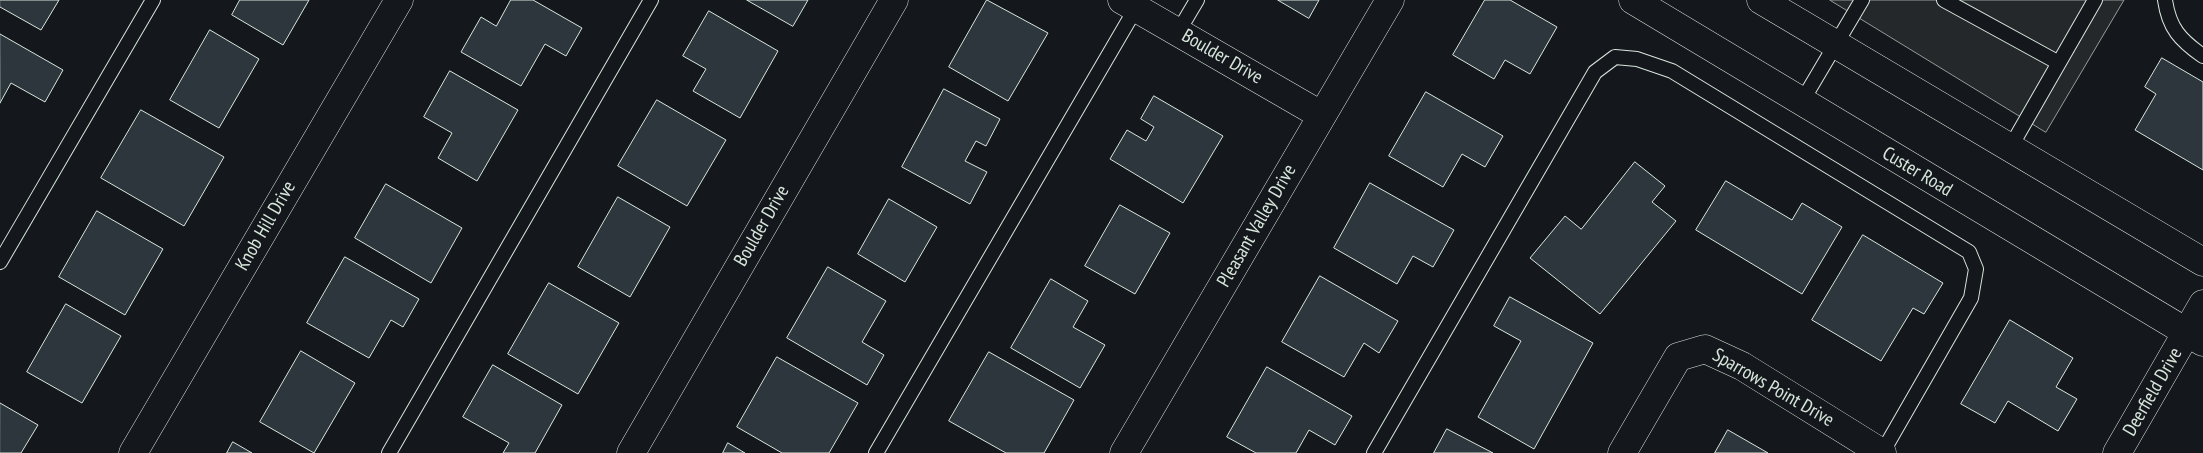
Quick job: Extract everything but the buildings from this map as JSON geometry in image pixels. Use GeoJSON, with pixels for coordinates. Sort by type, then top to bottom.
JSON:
{"type":"FeatureCollection","features":[{"type":"Feature","properties":{"kind":"street","name":"Knob Hill Drive"},"geometry":{"type":"LineString","coordinates":[[133,453],[399,0]]}},
{"type":"Feature","properties":{"kind":"street","name":"Boulder Drive"},"geometry":{"type":"LineString","coordinates":[[631,453],[894,0]]}},
{"type":"Feature","properties":{"kind":"street","name":"Pleasant Valley Drive"},"geometry":{"type":"LineString","coordinates":[[1124,453],[1390,0]]}},
{"type":"Feature","properties":{"kind":"street","name":"Custer Road"},"geometry":{"type":"LineString","coordinates":[[1633,0],[2195,338]]}},
{"type":"Feature","properties":{"kind":"street"},"geometry":{"type":"LineString","coordinates":[[1761,0],[2203,262]]}},
{"type":"Feature","properties":{"kind":"street","name":"Boulder Drive"},"geometry":{"type":"LineString","coordinates":[[1129,4],[1322,115]]}},
{"type":"Feature","properties":{"kind":"street","name":"Deerfield Drive"},"geometry":{"type":"LineString","coordinates":[[2117,453],[2195,338],[2203,304]]}},
{"type":"Feature","properties":{"kind":"street","name":"Sparrows Point Drive"},"geometry":{"type":"LineString","coordinates":[[1622,453],[1678,357],[1705,349],[1742,366],[1882,453]]}},
{"type":"Feature","properties":{"kind":"lane"},"geometry":{"type":"LineString","coordinates":[[0,262],[153,0]]}},
{"type":"Feature","properties":{"kind":"lane"},"geometry":{"type":"LineString","coordinates":[[389,453],[651,0]]}},
{"type":"Feature","properties":{"kind":"lane"},"geometry":{"type":"LineString","coordinates":[[1178,32],[1197,0]]}},
{"type":"Feature","properties":{"kind":"lane"},"geometry":{"type":"LineString","coordinates":[[1802,103],[1862,0]]}},
{"type":"Feature","properties":{"kind":"lane"},"geometry":{"type":"LineString","coordinates":[[1944,0],[2059,63]]}},
{"type":"Feature","properties":{"kind":"lane"},"geometry":{"type":"LineString","coordinates":[[2010,148],[2094,0]]}},
{"type":"Feature","properties":{"kind":"lane"},"geometry":{"type":"LineString","coordinates":[[2165,0],[2167,18],[2179,37],[2203,56]]}},
{"type":"Feature","properties":{"kind":"lane"},"geometry":{"type":"LineString","coordinates":[[876,453],[1129,4]]}},
{"type":"Feature","properties":{"kind":"lane"},"geometry":{"type":"LineString","coordinates":[[1374,453],[1595,72],[1615,57],[1637,59],[1672,71],[1969,252],[1976,269],[1971,298],[1882,453]]}},
{"type":"Feature","properties":{"kind":"shaded area"},"geometry":{"type":"Polygon","coordinates":[[[1830,0],[2124,0],[2046,132],[1830,0]]]}}]}
